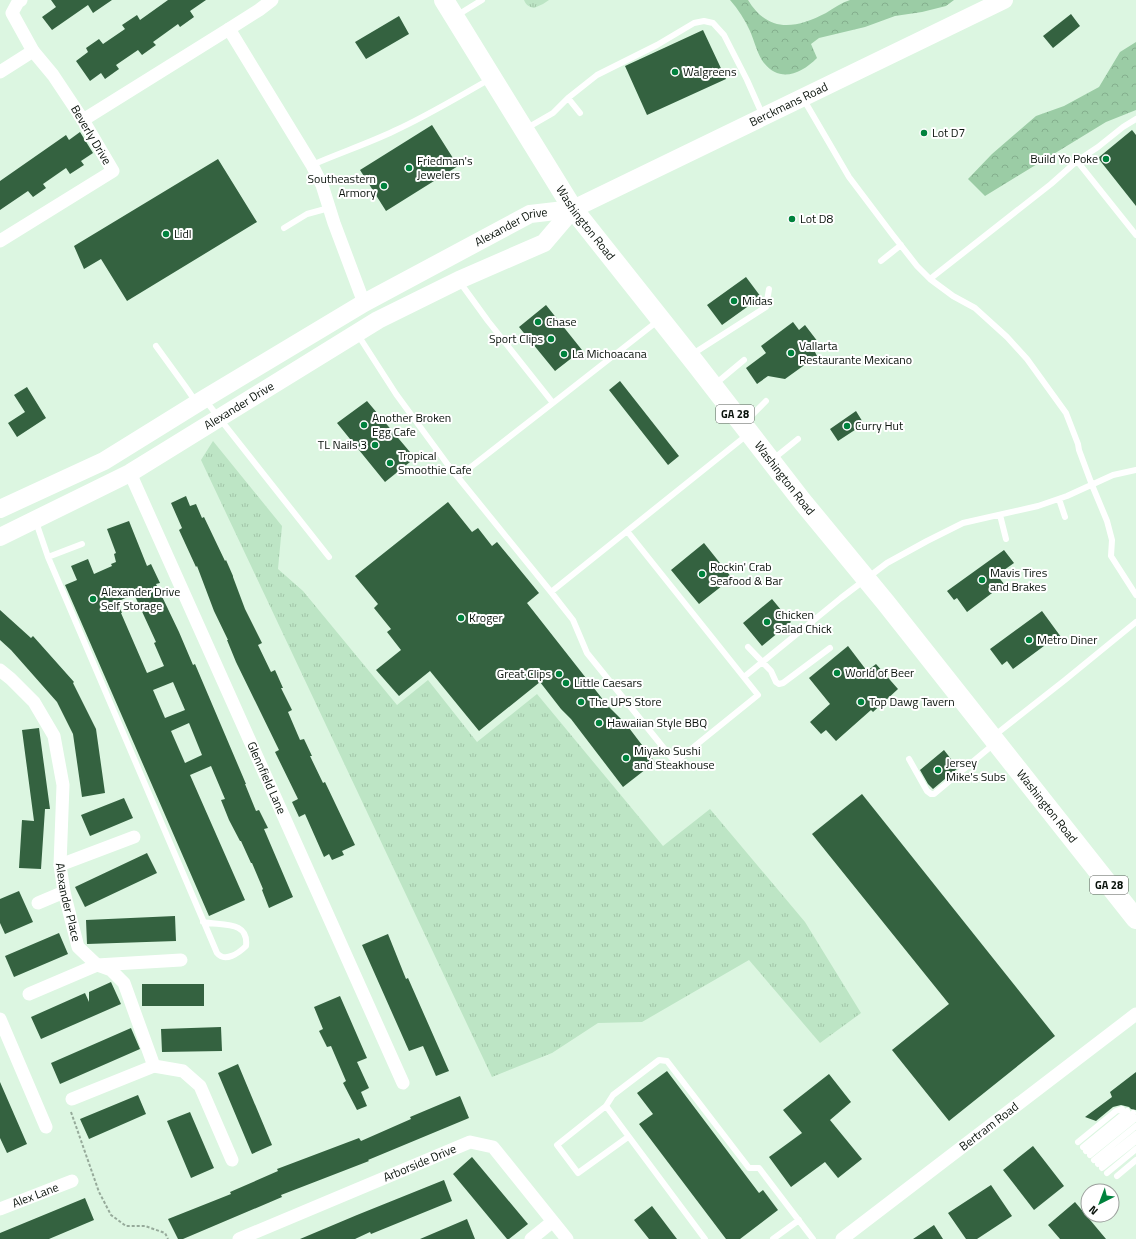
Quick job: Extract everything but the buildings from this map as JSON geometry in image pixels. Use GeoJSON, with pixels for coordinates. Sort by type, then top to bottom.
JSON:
{"type":"FeatureCollection","features":[{"type":"Feature","properties":{"kind":"main road","name":"Washington Road"},"geometry":{"type":"LineString","coordinates":[[444,0],[573,209],[771,461],[1136,919]]}},
{"type":"Feature","properties":{"kind":"main road","name":"Berckmans Road"},"geometry":{"type":"LineString","coordinates":[[573,209],[1004,0]]}},
{"type":"Feature","properties":{"kind":"main road","name":"Alexander Drive"},"geometry":{"type":"LineString","coordinates":[[0,537],[130,472],[378,320],[458,280],[544,243],[573,209]]}},
{"type":"Feature","properties":{"kind":"main road","name":"Alexander Drive"},"geometry":{"type":"LineString","coordinates":[[0,509],[104,461],[200,401],[364,303],[530,214],[573,209]]}},
{"type":"Feature","properties":{"kind":"street","name":"Beverly Drive"},"geometry":{"type":"LineString","coordinates":[[0,241],[113,171],[83,120],[53,75],[6,13],[21,0]]}},
{"type":"Feature","properties":{"kind":"street"},"geometry":{"type":"LineString","coordinates":[[83,120],[229,29],[256,5],[272,0]]}},
{"type":"Feature","properties":{"kind":"street"},"geometry":{"type":"LineString","coordinates":[[229,29],[312,165],[322,185],[364,303]]}},
{"type":"Feature","properties":{"kind":"street"},"geometry":{"type":"LineString","coordinates":[[0,72],[33,50]]}},
{"type":"Feature","properties":{"kind":"street","name":"Glennfield Lane"},"geometry":{"type":"LineString","coordinates":[[130,472],[403,1083]]}},
{"type":"Feature","properties":{"kind":"street","name":"Alexander Place"},"geometry":{"type":"LineString","coordinates":[[0,670],[34,702],[54,736],[63,785],[60,865],[64,892],[78,947],[97,965],[111,970],[124,983],[154,1066]]}},
{"type":"Feature","properties":{"kind":"street"},"geometry":{"type":"LineString","coordinates":[[60,865],[134,837]]}},
{"type":"Feature","properties":{"kind":"street"},"geometry":{"type":"LineString","coordinates":[[38,903],[64,892]]}},
{"type":"Feature","properties":{"kind":"street"},"geometry":{"type":"LineString","coordinates":[[29,994],[97,965],[181,960]]}},
{"type":"Feature","properties":{"kind":"street","name":"Bertram Road"},"geometry":{"type":"LineString","coordinates":[[848,1237],[1136,1014]]}},
{"type":"Feature","properties":{"kind":"street"},"geometry":{"type":"LineString","coordinates":[[0,1019],[46,1127]]}},
{"type":"Feature","properties":{"kind":"street"},"geometry":{"type":"LineString","coordinates":[[72,1099],[154,1066],[183,1071],[200,1086],[232,1160]]}},
{"type":"Feature","properties":{"kind":"street","name":"Arborside Drive"},"geometry":{"type":"LineString","coordinates":[[239,1239],[470,1142],[493,1147],[566,1239]]}},
{"type":"Feature","properties":{"kind":"street","name":"Alex Lane"},"geometry":{"type":"LineString","coordinates":[[0,1209],[72,1181]]}},
{"type":"Feature","properties":{"kind":"street"},"geometry":{"type":"LineString","coordinates":[[531,1239],[552,1222]]}},
{"type":"Feature","properties":{"kind":"lane"},"geometry":{"type":"LineString","coordinates":[[454,17],[482,0]]}},
{"type":"Feature","properties":{"kind":"lane"},"geometry":{"type":"LineString","coordinates":[[524,130],[553,113],[568,98],[597,75],[657,45],[694,23],[704,21],[713,23],[724,35],[764,117]]}},
{"type":"Feature","properties":{"kind":"lane"},"geometry":{"type":"LineString","coordinates":[[312,165],[394,131],[441,107],[492,78]]}},
{"type":"Feature","properties":{"kind":"lane"},"geometry":{"type":"LineString","coordinates":[[568,98],[580,113]]}},
{"type":"Feature","properties":{"kind":"lane"},"geometry":{"type":"LineString","coordinates":[[803,98],[849,177],[918,266],[930,279],[953,296],[975,308],[1007,337],[1027,359],[1066,412],[1092,485],[1107,521],[1112,540],[1111,556],[1136,595]]}},
{"type":"Feature","properties":{"kind":"lane"},"geometry":{"type":"LineString","coordinates":[[930,279],[1051,184],[1077,161],[1136,119]]}},
{"type":"Feature","properties":{"kind":"lane"},"geometry":{"type":"LineString","coordinates":[[1077,161],[1136,235]]}},
{"type":"Feature","properties":{"kind":"lane"},"geometry":{"type":"LineString","coordinates":[[284,228],[307,214],[329,208]]}},
{"type":"Feature","properties":{"kind":"lane"},"geometry":{"type":"LineString","coordinates":[[881,261],[901,244]]}},
{"type":"Feature","properties":{"kind":"lane"},"geometry":{"type":"LineString","coordinates":[[458,280],[553,403]]}},
{"type":"Feature","properties":{"kind":"lane"},"geometry":{"type":"LineString","coordinates":[[690,356],[766,307],[769,289]]}},
{"type":"Feature","properties":{"kind":"lane"},"geometry":{"type":"LineString","coordinates":[[458,477],[660,319]]}},
{"type":"Feature","properties":{"kind":"lane"},"geometry":{"type":"LineString","coordinates":[[357,333],[396,394],[448,465],[573,620],[587,653],[675,762],[758,695],[627,531]]}},
{"type":"Feature","properties":{"kind":"lane"},"geometry":{"type":"LineString","coordinates":[[156,346],[185,386],[219,418],[329,558]]}},
{"type":"Feature","properties":{"kind":"lane"},"geometry":{"type":"LineString","coordinates":[[713,386],[744,360]]}},
{"type":"Feature","properties":{"kind":"lane"},"geometry":{"type":"LineString","coordinates":[[551,592],[627,531],[746,428],[766,402]]}},
{"type":"Feature","properties":{"kind":"lane"},"geometry":{"type":"LineString","coordinates":[[771,461],[798,439]]}},
{"type":"Feature","properties":{"kind":"lane"},"geometry":{"type":"LineString","coordinates":[[744,677],[841,598],[887,563],[963,523],[1038,506],[1059,499],[1113,475],[1136,470]]}},
{"type":"Feature","properties":{"kind":"lane"},"geometry":{"type":"LineString","coordinates":[[1059,499],[1065,517]]}},
{"type":"Feature","properties":{"kind":"lane"},"geometry":{"type":"LineString","coordinates":[[1000,515],[1006,539]]}},
{"type":"Feature","properties":{"kind":"lane"},"geometry":{"type":"LineString","coordinates":[[36,520],[48,557],[203,922],[217,953],[220,957],[226,958],[239,953],[246,946],[247,939],[244,931],[226,924],[203,922]]}},
{"type":"Feature","properties":{"kind":"lane"},"geometry":{"type":"LineString","coordinates":[[48,557],[82,544]]}},
{"type":"Feature","properties":{"kind":"lane"},"geometry":{"type":"LineString","coordinates":[[909,759],[927,792],[934,794],[994,740],[1136,622]]}},
{"type":"Feature","properties":{"kind":"lane"},"geometry":{"type":"LineString","coordinates":[[748,647],[771,671],[776,682],[779,684],[830,648]]}},
{"type":"Feature","properties":{"kind":"lane"},"geometry":{"type":"LineString","coordinates":[[628,1137],[578,1173],[557,1145],[606,1106],[613,1095],[659,1060],[667,1061],[749,1168],[759,1168],[813,1239]]}},
{"type":"Feature","properties":{"kind":"lane"},"geometry":{"type":"LineString","coordinates":[[606,1106],[705,1239]]}},
{"type":"Feature","properties":{"kind":"lane"},"geometry":{"type":"LineString","coordinates":[[1078,1142],[1116,1111],[1129,1113]]}},
{"type":"Feature","properties":{"kind":"lane"},"geometry":{"type":"LineString","coordinates":[[1094,1160],[1129,1113]]}},
{"type":"Feature","properties":{"kind":"lane"},"geometry":{"type":"LineString","coordinates":[[1094,1160],[1129,1113]]}},
{"type":"Feature","properties":{"kind":"lane"},"geometry":{"type":"LineString","coordinates":[[1094,1160],[1136,1126]]}},
{"type":"Feature","properties":{"kind":"lane"},"geometry":{"type":"LineString","coordinates":[[1094,1160],[1136,1134]]}},
{"type":"Feature","properties":{"kind":"lane"},"geometry":{"type":"LineString","coordinates":[[1094,1160],[1136,1141]]}},
{"type":"Feature","properties":{"kind":"lane"},"geometry":{"type":"LineString","coordinates":[[1094,1160],[1136,1149]]}},
{"type":"Feature","properties":{"kind":"lane"},"geometry":{"type":"LineString","coordinates":[[1117,1176],[1136,1160]]}},
{"type":"Feature","properties":{"kind":"lane"},"geometry":{"type":"LineString","coordinates":[[773,1239],[799,1220]]}},
{"type":"Feature","properties":{"kind":"path"},"geometry":{"type":"LineString","coordinates":[[72,1099],[70,1109],[99,1192],[112,1215],[126,1226],[145,1226],[165,1233],[168,1239]]}},
{"type":"Feature","properties":{"kind":"green space"},"geometry":{"type":"Polygon","coordinates":[[[524,0],[549,0],[534,8],[528,6],[524,0]]]}},
{"type":"Feature","properties":{"kind":"green space"},"geometry":{"type":"Polygon","coordinates":[[[730,0],[748,0],[756,11],[773,23],[793,25],[815,18],[850,0],[954,0],[946,6],[922,12],[895,16],[865,27],[819,38],[811,44],[817,58],[811,64],[797,72],[784,74],[777,73],[764,63],[746,23],[730,0]]]}},
{"type":"Feature","properties":{"kind":"green space"},"geometry":{"type":"Polygon","coordinates":[[[1136,42],[1136,110],[1106,122],[985,196],[968,179],[992,154],[1036,116],[1064,106],[1099,87],[1120,52],[1136,42]]]}},
{"type":"Feature","properties":{"kind":"green space"},"geometry":{"type":"Polygon","coordinates":[[[213,441],[282,526],[278,569],[303,591],[397,705],[428,680],[477,742],[537,694],[663,846],[710,809],[805,922],[861,1013],[820,1043],[749,960],[642,1022],[598,1023],[552,1053],[492,1077],[201,460],[213,441]]]}},
{"type":"Feature","properties":{"kind":"place","name":"Walgreens"},"geometry":{"type":"Point","coordinates":[675,72]}},
{"type":"Feature","properties":{"kind":"place","name":"Lot D7"},"geometry":{"type":"Point","coordinates":[924,133]}},
{"type":"Feature","properties":{"kind":"place","name":"Build Yo Poke"},"geometry":{"type":"Point","coordinates":[1106,159]}},
{"type":"Feature","properties":{"kind":"place","name":"Friedman's Jewelers"},"geometry":{"type":"Point","coordinates":[409,168]}},
{"type":"Feature","properties":{"kind":"place","name":"Southeastern Armory"},"geometry":{"type":"Point","coordinates":[384,186]}},
{"type":"Feature","properties":{"kind":"place","name":"Lot D8"},"geometry":{"type":"Point","coordinates":[792,219]}},
{"type":"Feature","properties":{"kind":"place","name":"Lidl"},"geometry":{"type":"Point","coordinates":[166,234]}},
{"type":"Feature","properties":{"kind":"place","name":"Midas"},"geometry":{"type":"Point","coordinates":[734,301]}},
{"type":"Feature","properties":{"kind":"place","name":"Chase"},"geometry":{"type":"Point","coordinates":[538,322]}},
{"type":"Feature","properties":{"kind":"place","name":"Sport Clips"},"geometry":{"type":"Point","coordinates":[551,339]}},
{"type":"Feature","properties":{"kind":"place","name":"Vallarta Restaurante Mexicano"},"geometry":{"type":"Point","coordinates":[791,353]}},
{"type":"Feature","properties":{"kind":"place","name":"La Michoacana"},"geometry":{"type":"Point","coordinates":[564,354]}},
{"type":"Feature","properties":{"kind":"place","name":"Another Broken Egg Cafe"},"geometry":{"type":"Point","coordinates":[364,425]}},
{"type":"Feature","properties":{"kind":"place","name":"Curry Hut"},"geometry":{"type":"Point","coordinates":[847,426]}},
{"type":"Feature","properties":{"kind":"place","name":"TL Nails 3"},"geometry":{"type":"Point","coordinates":[375,445]}},
{"type":"Feature","properties":{"kind":"place","name":"Tropical Smoothie Cafe"},"geometry":{"type":"Point","coordinates":[390,463]}},
{"type":"Feature","properties":{"kind":"place","name":"Rockin' Crab Seafood & Bar"},"geometry":{"type":"Point","coordinates":[702,574]}},
{"type":"Feature","properties":{"kind":"place","name":"Mavis Tires and Brakes"},"geometry":{"type":"Point","coordinates":[982,580]}},
{"type":"Feature","properties":{"kind":"place","name":"Alexander Drive Self Storage"},"geometry":{"type":"Point","coordinates":[93,599]}},
{"type":"Feature","properties":{"kind":"place","name":"Kroger"},"geometry":{"type":"Point","coordinates":[461,618]}},
{"type":"Feature","properties":{"kind":"place","name":"Chicken Salad Chick"},"geometry":{"type":"Point","coordinates":[767,622]}},
{"type":"Feature","properties":{"kind":"place","name":"Metro Diner"},"geometry":{"type":"Point","coordinates":[1029,640]}},
{"type":"Feature","properties":{"kind":"place","name":"World of Beer"},"geometry":{"type":"Point","coordinates":[837,673]}},
{"type":"Feature","properties":{"kind":"place","name":"Great Clips"},"geometry":{"type":"Point","coordinates":[559,674]}},
{"type":"Feature","properties":{"kind":"place","name":"Little Caesars"},"geometry":{"type":"Point","coordinates":[566,683]}},
{"type":"Feature","properties":{"kind":"place","name":"The UPS Store"},"geometry":{"type":"Point","coordinates":[581,702]}},
{"type":"Feature","properties":{"kind":"place","name":"Top Dawg Tavern"},"geometry":{"type":"Point","coordinates":[861,702]}},
{"type":"Feature","properties":{"kind":"place","name":"Hawaiian Style BBQ"},"geometry":{"type":"Point","coordinates":[599,723]}},
{"type":"Feature","properties":{"kind":"place","name":"Miyako Sushi and Steakhouse"},"geometry":{"type":"Point","coordinates":[626,758]}},
{"type":"Feature","properties":{"kind":"place","name":"Jersey Mike's Subs"},"geometry":{"type":"Point","coordinates":[938,770]}}]}
